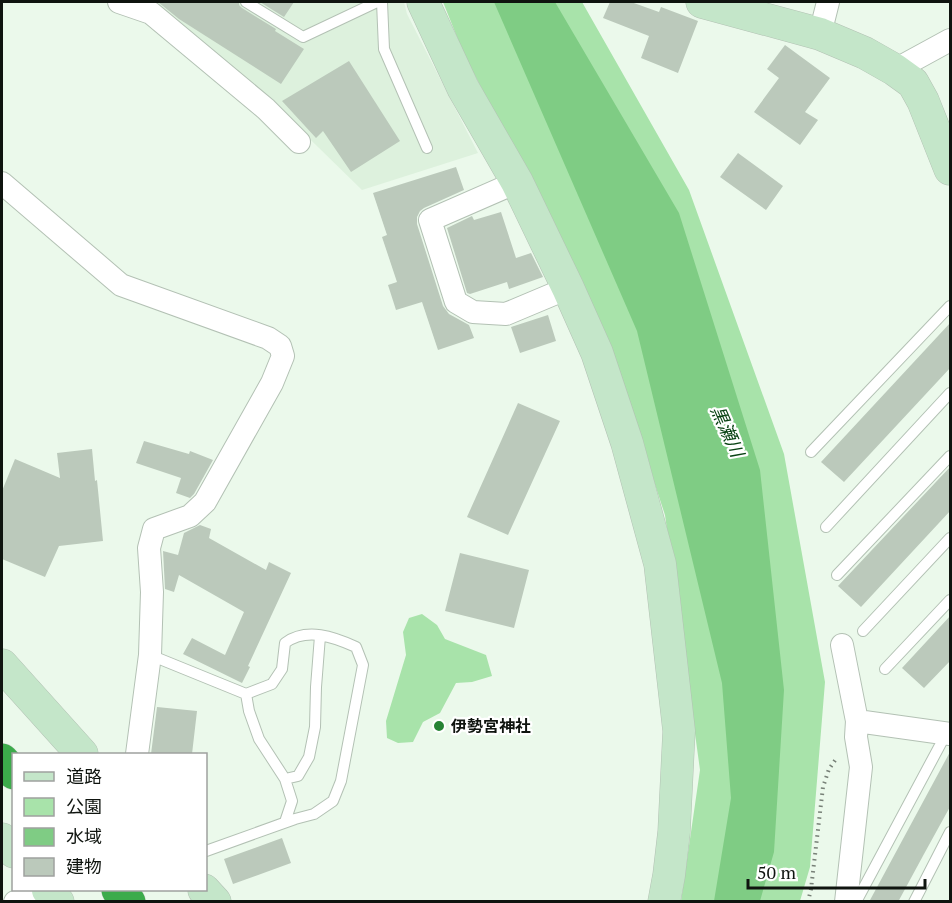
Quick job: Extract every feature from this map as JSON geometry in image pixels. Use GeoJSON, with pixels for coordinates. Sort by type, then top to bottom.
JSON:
{"type":"FeatureCollection","features":[{"type":"Feature","properties":{"kind":"street"},"geometry":{"type":"LineString","coordinates":[[119,2],[151,13],[266,109],[299,142]]}},
{"type":"Feature","properties":{"kind":"street"},"geometry":{"type":"LineString","coordinates":[[423,2],[463,88],[516,182],[597,353],[627,443],[660,564],[679,731],[674,832],[664,902]]}},
{"type":"Feature","properties":{"kind":"street"},"geometry":{"type":"LineString","coordinates":[[702,2],[820,34],[865,53],[895,70],[913,83],[923,101],[951,169]]}},
{"type":"Feature","properties":{"kind":"street"},"geometry":{"type":"LineString","coordinates":[[820,34],[828,2]]}},
{"type":"Feature","properties":{"kind":"street"},"geometry":{"type":"LineString","coordinates":[[895,70],[951,40]]}},
{"type":"Feature","properties":{"kind":"street"},"geometry":{"type":"LineString","coordinates":[[516,182],[430,220],[456,302],[473,312],[506,314],[568,288]]}},
{"type":"Feature","properties":{"kind":"street"},"geometry":{"type":"LineString","coordinates":[[2,183],[121,285],[268,338],[280,346],[283,356],[272,382],[205,502],[190,516],[154,529],[149,548],[152,592],[150,655],[137,753]]}},
{"type":"Feature","properties":{"kind":"street"},"geometry":{"type":"LineString","coordinates":[[842,645],[861,768],[846,902]]}},
{"type":"Feature","properties":{"kind":"street"},"geometry":{"type":"LineString","coordinates":[[2,665],[81,753]]}},
{"type":"Feature","properties":{"kind":"street"},"geometry":{"type":"LineString","coordinates":[[856,729],[948,734]]}},
{"type":"Feature","properties":{"kind":"street"},"geometry":{"type":"LineString","coordinates":[[15,902],[46,891]]}},
{"type":"Feature","properties":{"kind":"lane"},"geometry":{"type":"LineString","coordinates":[[246,2],[303,37],[377,2]]}},
{"type":"Feature","properties":{"kind":"lane"},"geometry":{"type":"LineString","coordinates":[[382,2],[384,49],[427,148]]}},
{"type":"Feature","properties":{"kind":"lane"},"geometry":{"type":"LineString","coordinates":[[811,452],[951,306]]}},
{"type":"Feature","properties":{"kind":"lane"},"geometry":{"type":"LineString","coordinates":[[826,526],[951,393]]}},
{"type":"Feature","properties":{"kind":"lane"},"geometry":{"type":"LineString","coordinates":[[837,574],[951,456]]}},
{"type":"Feature","properties":{"kind":"lane"},"geometry":{"type":"LineString","coordinates":[[863,632],[951,538]]}},
{"type":"Feature","properties":{"kind":"lane"},"geometry":{"type":"LineString","coordinates":[[885,669],[951,600]]}},
{"type":"Feature","properties":{"kind":"lane"},"geometry":{"type":"LineString","coordinates":[[150,655],[246,694],[272,684],[282,669],[285,643],[293,637],[308,634],[338,639],[356,647],[363,665],[341,781],[333,801],[314,814],[207,850]]}},
{"type":"Feature","properties":{"kind":"lane"},"geometry":{"type":"LineString","coordinates":[[285,779],[298,776],[309,757],[315,727],[320,636]]}},
{"type":"Feature","properties":{"kind":"lane"},"geometry":{"type":"LineString","coordinates":[[246,694],[249,711],[259,739],[285,779],[292,801],[285,822]]}},
{"type":"Feature","properties":{"kind":"lane"},"geometry":{"type":"LineString","coordinates":[[856,902],[948,734]]}},
{"type":"Feature","properties":{"kind":"lane"},"geometry":{"type":"LineString","coordinates":[[914,902],[951,832]]}},
{"type":"Feature","properties":{"kind":"path"},"geometry":{"type":"LineString","coordinates":[[808,902],[823,787],[829,769],[856,729]]}},
{"type":"Feature","properties":{"kind":"shaded area"},"geometry":{"type":"Polygon","coordinates":[[[135,2],[404,2],[407,14],[478,153],[362,190],[275,105],[135,2]]]}},
{"type":"Feature","properties":{"kind":"green space"},"geometry":{"type":"Polygon","coordinates":[[[443,2],[582,2],[689,190],[784,454],[825,682],[810,867],[800,901],[681,901],[700,770],[665,515],[615,363],[555,232],[463,52],[443,2]]]}},
{"type":"Feature","properties":{"kind":"green space"},"geometry":{"type":"Polygon","coordinates":[[[422,614],[437,625],[445,639],[486,655],[492,676],[472,682],[456,683],[440,713],[423,722],[413,742],[398,743],[387,738],[386,721],[406,655],[403,632],[409,618],[422,614]]]}},
{"type":"Feature","properties":{"kind":"water","name":"黒瀬川"},"geometry":{"type":"Polygon","coordinates":[[[494,2],[555,2],[679,213],[760,470],[784,690],[774,852],[760,901],[714,901],[731,798],[722,683],[637,331],[494,2]]]}},
{"type":"Feature","properties":{"kind":"building"},"geometry":{"type":"Polygon","coordinates":[[[158,2],[239,2],[242,8],[304,49],[281,84],[179,19],[158,2]]]}},
{"type":"Feature","properties":{"kind":"building"},"geometry":{"type":"Polygon","coordinates":[[[260,2],[294,2],[284,17],[260,2]]]}},
{"type":"Feature","properties":{"kind":"building"},"geometry":{"type":"Polygon","coordinates":[[[610,2],[631,2],[659,12],[661,7],[698,21],[678,73],[641,58],[649,36],[603,18],[610,2]]]}},
{"type":"Feature","properties":{"kind":"building"},"geometry":{"type":"Polygon","coordinates":[[[785,45],[830,78],[805,112],[818,120],[800,145],[754,112],[779,78],[767,69],[785,45]]]}},
{"type":"Feature","properties":{"kind":"building"},"geometry":{"type":"Polygon","coordinates":[[[349,61],[400,141],[351,172],[323,131],[316,138],[282,101],[349,61]]]}},
{"type":"Feature","properties":{"kind":"building"},"geometry":{"type":"Polygon","coordinates":[[[738,153],[783,186],[766,210],[720,177],[738,153]]]}},
{"type":"Feature","properties":{"kind":"building"},"geometry":{"type":"Polygon","coordinates":[[[456,167],[464,190],[424,208],[417,217],[417,224],[443,306],[449,314],[469,325],[474,338],[438,350],[422,302],[396,310],[388,285],[397,282],[382,237],[387,235],[373,193],[456,167]]]}},
{"type":"Feature","properties":{"kind":"building"},"geometry":{"type":"Polygon","coordinates":[[[501,212],[516,258],[531,253],[543,277],[509,289],[507,282],[467,293],[447,228],[472,216],[474,220],[501,212]]]}},
{"type":"Feature","properties":{"kind":"building"},"geometry":{"type":"Polygon","coordinates":[[[548,315],[556,341],[520,353],[511,327],[548,315]]]}},
{"type":"Feature","properties":{"kind":"building"},"geometry":{"type":"Polygon","coordinates":[[[951,322],[951,367],[844,482],[821,462],[951,322]]]}},
{"type":"Feature","properties":{"kind":"building"},"geometry":{"type":"Polygon","coordinates":[[[518,403],[560,421],[508,535],[467,517],[518,403]]]}},
{"type":"Feature","properties":{"kind":"building"},"geometry":{"type":"Polygon","coordinates":[[[144,441],[189,454],[190,451],[213,460],[190,498],[176,493],[181,478],[136,463],[144,441]]]}},
{"type":"Feature","properties":{"kind":"building"},"geometry":{"type":"Polygon","coordinates":[[[92,449],[103,541],[59,546],[45,577],[2,559],[2,491],[15,459],[60,478],[57,453],[92,449]]]}},
{"type":"Feature","properties":{"kind":"building"},"geometry":{"type":"Polygon","coordinates":[[[951,466],[951,510],[861,607],[838,586],[951,466]]]}},
{"type":"Feature","properties":{"kind":"building"},"geometry":{"type":"Polygon","coordinates":[[[200,525],[211,529],[209,538],[266,570],[269,562],[291,573],[242,683],[183,654],[192,638],[225,655],[244,612],[179,575],[174,592],[165,589],[163,551],[178,555],[184,533],[200,525]]]}},
{"type":"Feature","properties":{"kind":"building"},"geometry":{"type":"Polygon","coordinates":[[[460,553],[529,570],[514,628],[445,611],[460,553]]]}},
{"type":"Feature","properties":{"kind":"building"},"geometry":{"type":"Polygon","coordinates":[[[951,615],[951,660],[924,688],[902,668],[951,615]]]}},
{"type":"Feature","properties":{"kind":"building"},"geometry":{"type":"Polygon","coordinates":[[[157,707],[197,711],[192,753],[151,753],[157,707]]]}},
{"type":"Feature","properties":{"kind":"building"},"geometry":{"type":"Polygon","coordinates":[[[951,750],[951,805],[898,902],[869,902],[951,750]]]}},
{"type":"Feature","properties":{"kind":"building"},"geometry":{"type":"Polygon","coordinates":[[[282,838],[291,863],[233,884],[224,859],[282,838]]]}},
{"type":"Feature","properties":{"kind":"place","name":"伊勢宮神社"},"geometry":{"type":"Point","coordinates":[439,726]}}]}
